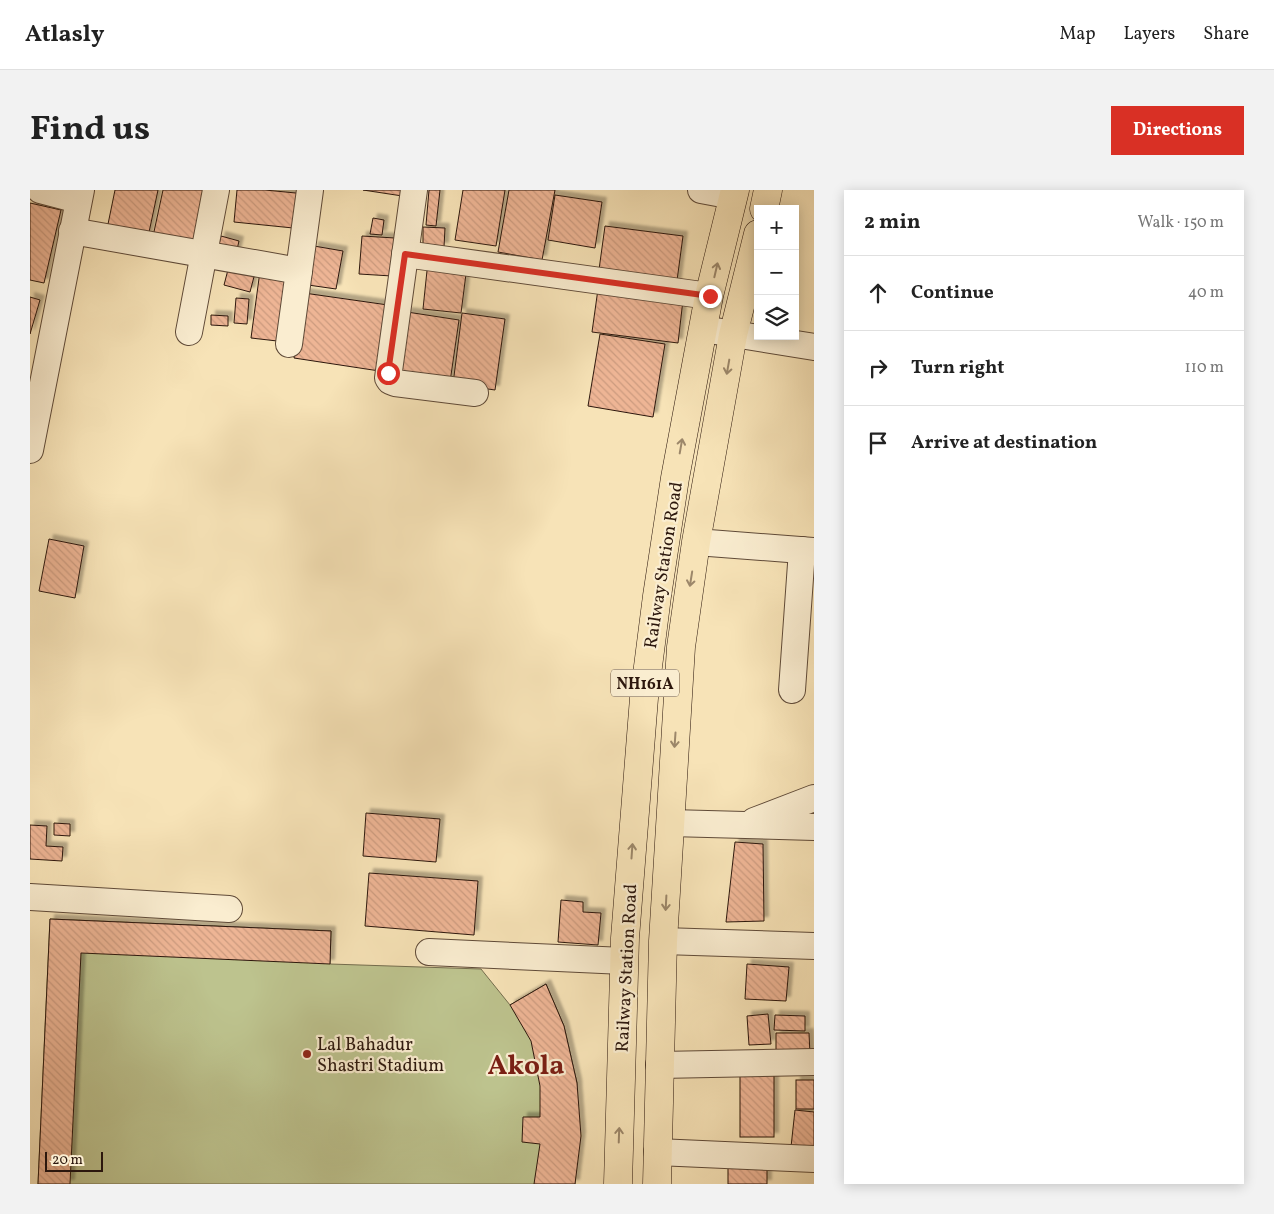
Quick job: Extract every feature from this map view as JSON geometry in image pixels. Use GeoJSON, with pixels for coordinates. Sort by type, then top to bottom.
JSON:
{"type":"FeatureCollection","features":[{"type":"Feature","properties":{"kind":"highway"},"geometry":{"type":"LineString","coordinates":[[765,205],[768,190]]}},
{"type":"Feature","properties":{"kind":"highway","name":"Railway Station Road"},"geometry":{"type":"LineString","coordinates":[[618,1184],[624,961],[644,698],[650,646],[675,478],[703,329],[734,193]]}},
{"type":"Feature","properties":{"kind":"highway","name":"Railway Station Road"},"geometry":{"type":"LineString","coordinates":[[657,1184],[664,941],[681,647],[696,542],[733,335],[754,250]]}},
{"type":"Feature","properties":{"kind":"street"},"geometry":{"type":"LineString","coordinates":[[30,450],[79,195],[40,190]]}},
{"type":"Feature","properties":{"kind":"street"},"geometry":{"type":"LineString","coordinates":[[189,332],[216,190]]}},
{"type":"Feature","properties":{"kind":"street"},"geometry":{"type":"LineString","coordinates":[[289,344],[310,190]]}},
{"type":"Feature","properties":{"kind":"street"},"geometry":{"type":"LineString","coordinates":[[414,190],[388,378],[395,383],[475,392]]}},
{"type":"Feature","properties":{"kind":"street"},"geometry":{"type":"LineString","coordinates":[[701,190],[734,193]]}},
{"type":"Feature","properties":{"kind":"street"},"geometry":{"type":"LineString","coordinates":[[72,231],[299,270]]}},
{"type":"Feature","properties":{"kind":"street"},"geometry":{"type":"LineString","coordinates":[[405,254],[710,296]]}},
{"type":"Feature","properties":{"kind":"street"},"geometry":{"type":"LineString","coordinates":[[703,329],[814,348]]}},
{"type":"Feature","properties":{"kind":"street"},"geometry":{"type":"LineString","coordinates":[[696,542],[808,550],[792,690]]}},
{"type":"Feature","properties":{"kind":"street"},"geometry":{"type":"LineString","coordinates":[[742,825],[814,798]]}},
{"type":"Feature","properties":{"kind":"street"},"geometry":{"type":"LineString","coordinates":[[670,823],[814,827]]}},
{"type":"Feature","properties":{"kind":"street"},"geometry":{"type":"LineString","coordinates":[[30,897],[229,909]]}},
{"type":"Feature","properties":{"kind":"street"},"geometry":{"type":"LineString","coordinates":[[664,941],[814,946]]}},
{"type":"Feature","properties":{"kind":"street"},"geometry":{"type":"LineString","coordinates":[[429,952],[624,961]]}},
{"type":"Feature","properties":{"kind":"street"},"geometry":{"type":"LineString","coordinates":[[659,1064],[814,1062]]}},
{"type":"Feature","properties":{"kind":"street"},"geometry":{"type":"LineString","coordinates":[[657,1152],[814,1159]]}},
{"type":"Feature","properties":{"kind":"green space","name":"Lal Bahadur Shastri Stadium"},"geometry":{"type":"Polygon","coordinates":[[[50,919],[331,931],[330,964],[481,969],[510,1005],[546,984],[564,1026],[577,1083],[575,1184],[38,1184],[50,919]]]}},
{"type":"Feature","properties":{"kind":"building"},"geometry":{"type":"Polygon","coordinates":[[[115,190],[158,190],[148,237],[107,229],[115,190]]]}},
{"type":"Feature","properties":{"kind":"building"},"geometry":{"type":"Polygon","coordinates":[[[163,190],[213,190],[199,251],[152,241],[163,190]]]}},
{"type":"Feature","properties":{"kind":"building"},"geometry":{"type":"Polygon","coordinates":[[[237,190],[265,190],[306,194],[303,229],[234,222],[237,190]]]}},
{"type":"Feature","properties":{"kind":"building"},"geometry":{"type":"Polygon","coordinates":[[[363,190],[411,190],[409,197],[363,190]]]}},
{"type":"Feature","properties":{"kind":"building"},"geometry":{"type":"Polygon","coordinates":[[[429,190],[440,190],[436,226],[426,225],[429,190]]]}},
{"type":"Feature","properties":{"kind":"building"},"geometry":{"type":"Polygon","coordinates":[[[463,190],[505,190],[496,246],[455,240],[463,190]]]}},
{"type":"Feature","properties":{"kind":"building"},"geometry":{"type":"Polygon","coordinates":[[[509,190],[555,190],[542,260],[498,252],[509,190]]]}},
{"type":"Feature","properties":{"kind":"building"},"geometry":{"type":"Polygon","coordinates":[[[555,195],[602,202],[595,248],[548,240],[555,195]]]}},
{"type":"Feature","properties":{"kind":"building"},"geometry":{"type":"Polygon","coordinates":[[[30,203],[61,210],[44,283],[30,280],[30,203]]]}},
{"type":"Feature","properties":{"kind":"building"},"geometry":{"type":"Polygon","coordinates":[[[373,218],[384,220],[382,235],[370,234],[373,218]]]}},
{"type":"Feature","properties":{"kind":"building"},"geometry":{"type":"Polygon","coordinates":[[[605,226],[683,236],[676,288],[598,277],[605,226]]]}},
{"type":"Feature","properties":{"kind":"building"},"geometry":{"type":"Polygon","coordinates":[[[423,227],[445,228],[444,247],[423,246],[423,227]]]}},
{"type":"Feature","properties":{"kind":"building"},"geometry":{"type":"Polygon","coordinates":[[[221,236],[239,241],[235,258],[217,253],[221,236]]]}},
{"type":"Feature","properties":{"kind":"building"},"geometry":{"type":"Polygon","coordinates":[[[362,236],[395,238],[392,276],[359,274],[362,236]]]}},
{"type":"Feature","properties":{"kind":"building"},"geometry":{"type":"Polygon","coordinates":[[[314,246],[343,251],[336,289],[308,285],[314,246]]]}},
{"type":"Feature","properties":{"kind":"building"},"geometry":{"type":"Polygon","coordinates":[[[428,261],[467,266],[461,313],[423,309],[428,261]]]}},
{"type":"Feature","properties":{"kind":"building"},"geometry":{"type":"Polygon","coordinates":[[[230,262],[256,269],[250,292],[224,285],[230,262]]]}},
{"type":"Feature","properties":{"kind":"building"},"geometry":{"type":"Polygon","coordinates":[[[260,271],[295,276],[286,342],[251,338],[260,271]]]}},
{"type":"Feature","properties":{"kind":"building"},"geometry":{"type":"Polygon","coordinates":[[[598,289],[683,300],[678,343],[592,332],[598,289]]]}},
{"type":"Feature","properties":{"kind":"building"},"geometry":{"type":"Polygon","coordinates":[[[304,293],[395,306],[386,372],[294,358],[304,293]]]}},
{"type":"Feature","properties":{"kind":"building"},"geometry":{"type":"Polygon","coordinates":[[[30,297],[40,300],[30,334],[30,297]]]}},
{"type":"Feature","properties":{"kind":"building"},"geometry":{"type":"Polygon","coordinates":[[[236,298],[249,299],[247,324],[234,323],[236,298]]]}},
{"type":"Feature","properties":{"kind":"building"},"geometry":{"type":"Polygon","coordinates":[[[407,312],[459,320],[450,382],[397,374],[407,312]]]}},
{"type":"Feature","properties":{"kind":"building"},"geometry":{"type":"Polygon","coordinates":[[[462,313],[505,319],[495,390],[453,384],[462,313]]]}},
{"type":"Feature","properties":{"kind":"building"},"geometry":{"type":"Polygon","coordinates":[[[211,315],[228,316],[228,326],[211,325],[211,315]]]}},
{"type":"Feature","properties":{"kind":"building"},"geometry":{"type":"Polygon","coordinates":[[[600,334],[665,344],[653,417],[588,406],[600,334]]]}},
{"type":"Feature","properties":{"kind":"building"},"geometry":{"type":"Polygon","coordinates":[[[49,539],[84,546],[75,598],[39,591],[49,539]]]}},
{"type":"Feature","properties":{"kind":"building"},"geometry":{"type":"Polygon","coordinates":[[[366,813],[440,819],[436,862],[363,856],[366,813]]]}},
{"type":"Feature","properties":{"kind":"building"},"geometry":{"type":"Polygon","coordinates":[[[54,823],[70,824],[70,836],[54,835],[54,823]]]}},
{"type":"Feature","properties":{"kind":"building"},"geometry":{"type":"Polygon","coordinates":[[[30,825],[47,826],[46,846],[63,847],[62,861],[30,859],[30,825]]]}},
{"type":"Feature","properties":{"kind":"building"},"geometry":{"type":"Polygon","coordinates":[[[735,842],[763,844],[764,921],[726,922],[735,842]]]}},
{"type":"Feature","properties":{"kind":"building"},"geometry":{"type":"Polygon","coordinates":[[[369,873],[478,881],[474,935],[365,926],[369,873]]]}},
{"type":"Feature","properties":{"kind":"building"},"geometry":{"type":"Polygon","coordinates":[[[561,900],[583,902],[583,912],[601,913],[598,945],[558,942],[561,900]]]}},
{"type":"Feature","properties":{"kind":"building"},"geometry":{"type":"Polygon","coordinates":[[[50,919],[331,931],[330,964],[81,953],[70,1184],[38,1184],[50,919]]]}},
{"type":"Feature","properties":{"kind":"building"},"geometry":{"type":"Polygon","coordinates":[[[747,964],[789,967],[786,1001],[745,999],[747,964]]]}},
{"type":"Feature","properties":{"kind":"building"},"geometry":{"type":"Polygon","coordinates":[[[546,984],[564,1026],[577,1083],[581,1136],[575,1184],[534,1184],[540,1144],[522,1142],[523,1117],[540,1117],[540,1086],[531,1041],[510,1005],[546,984]]]}},
{"type":"Feature","properties":{"kind":"building"},"geometry":{"type":"Polygon","coordinates":[[[768,1014],[771,1044],[749,1045],[747,1016],[768,1014]]]}},
{"type":"Feature","properties":{"kind":"building"},"geometry":{"type":"Polygon","coordinates":[[[775,1015],[805,1016],[805,1031],[774,1030],[775,1015]]]}},
{"type":"Feature","properties":{"kind":"building"},"geometry":{"type":"Polygon","coordinates":[[[776,1033],[809,1033],[810,1055],[776,1056],[776,1033]]]}},
{"type":"Feature","properties":{"kind":"building"},"geometry":{"type":"Polygon","coordinates":[[[740,1069],[774,1069],[774,1137],[740,1137],[740,1069]]]}},
{"type":"Feature","properties":{"kind":"building"},"geometry":{"type":"Polygon","coordinates":[[[796,1080],[814,1080],[814,1109],[796,1109],[796,1080]]]}},
{"type":"Feature","properties":{"kind":"building"},"geometry":{"type":"Polygon","coordinates":[[[795,1110],[814,1112],[814,1149],[791,1147],[795,1110]]]}},
{"type":"Feature","properties":{"kind":"building"},"geometry":{"type":"Polygon","coordinates":[[[728,1164],[767,1164],[767,1184],[728,1184],[728,1164]]]}},
{"type":"Feature","properties":{"kind":"place","name":"Lal Bahadur Shastri Stadium"},"geometry":{"type":"Point","coordinates":[307,1054]}},
{"type":"Feature","properties":{"kind":"district","name":"Akola"},"geometry":{"type":"Point","coordinates":[526,1064]}},
{"type":"Feature","properties":{"kind":"route"},"geometry":{"type":"LineString","coordinates":[[388,373],[405,254],[710,296]]}}]}
